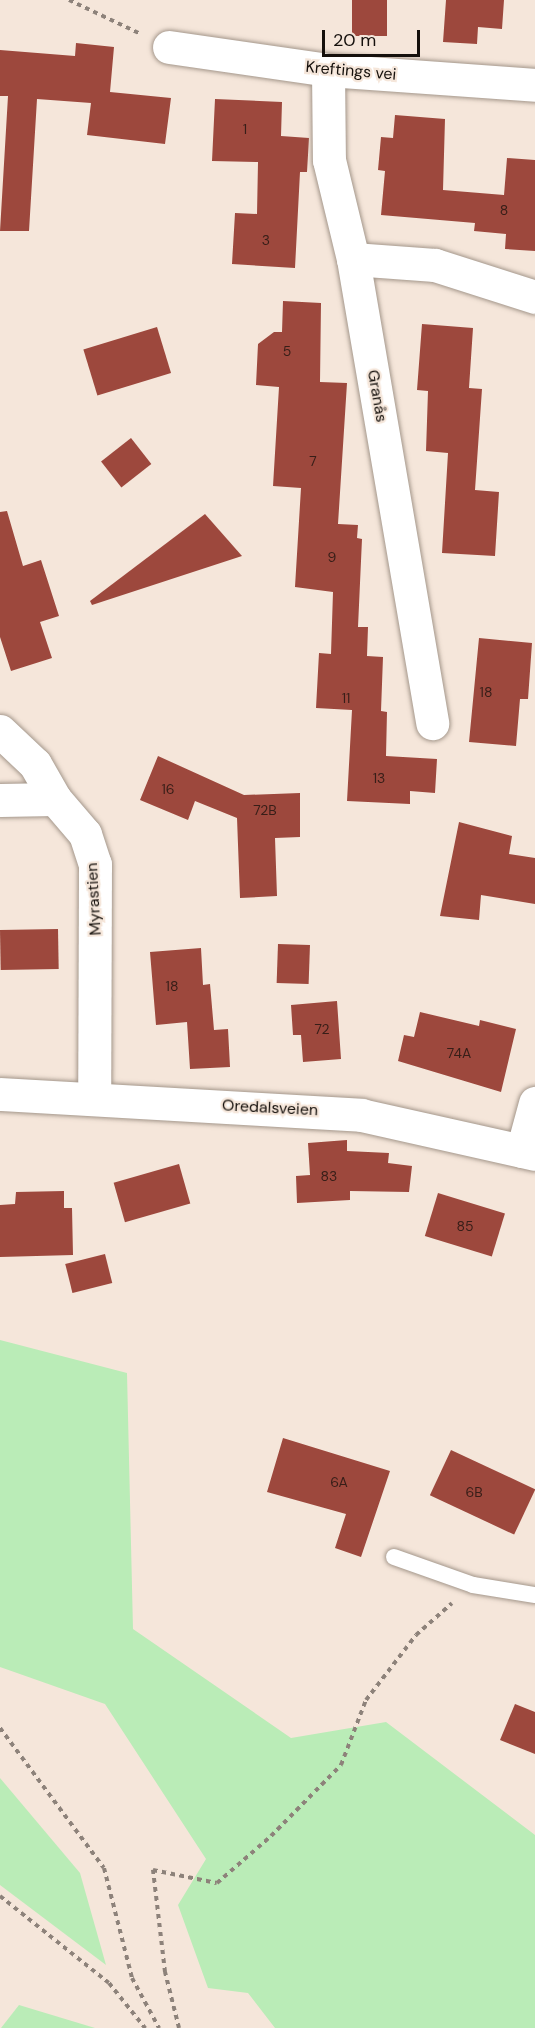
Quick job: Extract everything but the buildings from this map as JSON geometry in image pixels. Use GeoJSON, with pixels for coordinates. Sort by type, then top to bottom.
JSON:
{"type":"FeatureCollection","features":[{"type":"Feature","properties":{"kind":"street","name":"Kreftings vei"},"geometry":{"type":"LineString","coordinates":[[169,47],[328,70],[535,85]]}},
{"type":"Feature","properties":{"kind":"street","name":"Granås"},"geometry":{"type":"LineString","coordinates":[[328,70],[329,160],[353,259],[432,723]]}},
{"type":"Feature","properties":{"kind":"street"},"geometry":{"type":"LineString","coordinates":[[353,259],[435,265],[535,297]]}},
{"type":"Feature","properties":{"kind":"street","name":"Myrastien"},"geometry":{"type":"LineString","coordinates":[[0,731],[35,764],[56,799],[85,834],[95,864],[94,1099]]}},
{"type":"Feature","properties":{"kind":"street"},"geometry":{"type":"LineString","coordinates":[[0,800],[56,799]]}},
{"type":"Feature","properties":{"kind":"street","name":"Oredalsveien"},"geometry":{"type":"LineString","coordinates":[[0,1094],[361,1115],[529,1153]]}},
{"type":"Feature","properties":{"kind":"street"},"geometry":{"type":"LineString","coordinates":[[529,1153],[535,1103]]}},
{"type":"Feature","properties":{"kind":"lane"},"geometry":{"type":"LineString","coordinates":[[394,1557],[472,1585],[535,1595]]}},
{"type":"Feature","properties":{"kind":"path"},"geometry":{"type":"LineString","coordinates":[[69,0],[169,47]]}},
{"type":"Feature","properties":{"kind":"path"},"geometry":{"type":"LineString","coordinates":[[179,2028],[165,1972],[153,1870],[217,1883],[271,1836],[341,1765],[366,1700],[416,1635],[472,1585]]}},
{"type":"Feature","properties":{"kind":"path"},"geometry":{"type":"LineString","coordinates":[[0,1728],[104,1868],[132,1978],[159,2028]]}},
{"type":"Feature","properties":{"kind":"path"},"geometry":{"type":"LineString","coordinates":[[0,1896],[109,1983],[145,2028]]}},
{"type":"Feature","properties":{"kind":"green space"},"geometry":{"type":"Polygon","coordinates":[[[0,1340],[127,1373],[133,1629],[291,1738],[386,1722],[535,1835],[535,2028],[275,2028],[248,1993],[208,1988],[178,1905],[206,1859],[105,1704],[0,1667],[0,1340]]]}},
{"type":"Feature","properties":{"kind":"green space"},"geometry":{"type":"Polygon","coordinates":[[[0,1778],[80,1873],[106,1965],[0,1885],[0,1778]]]}},
{"type":"Feature","properties":{"kind":"green space"},"geometry":{"type":"Polygon","coordinates":[[[19,2005],[95,2028],[1,2028],[19,2005]]]}}]}
